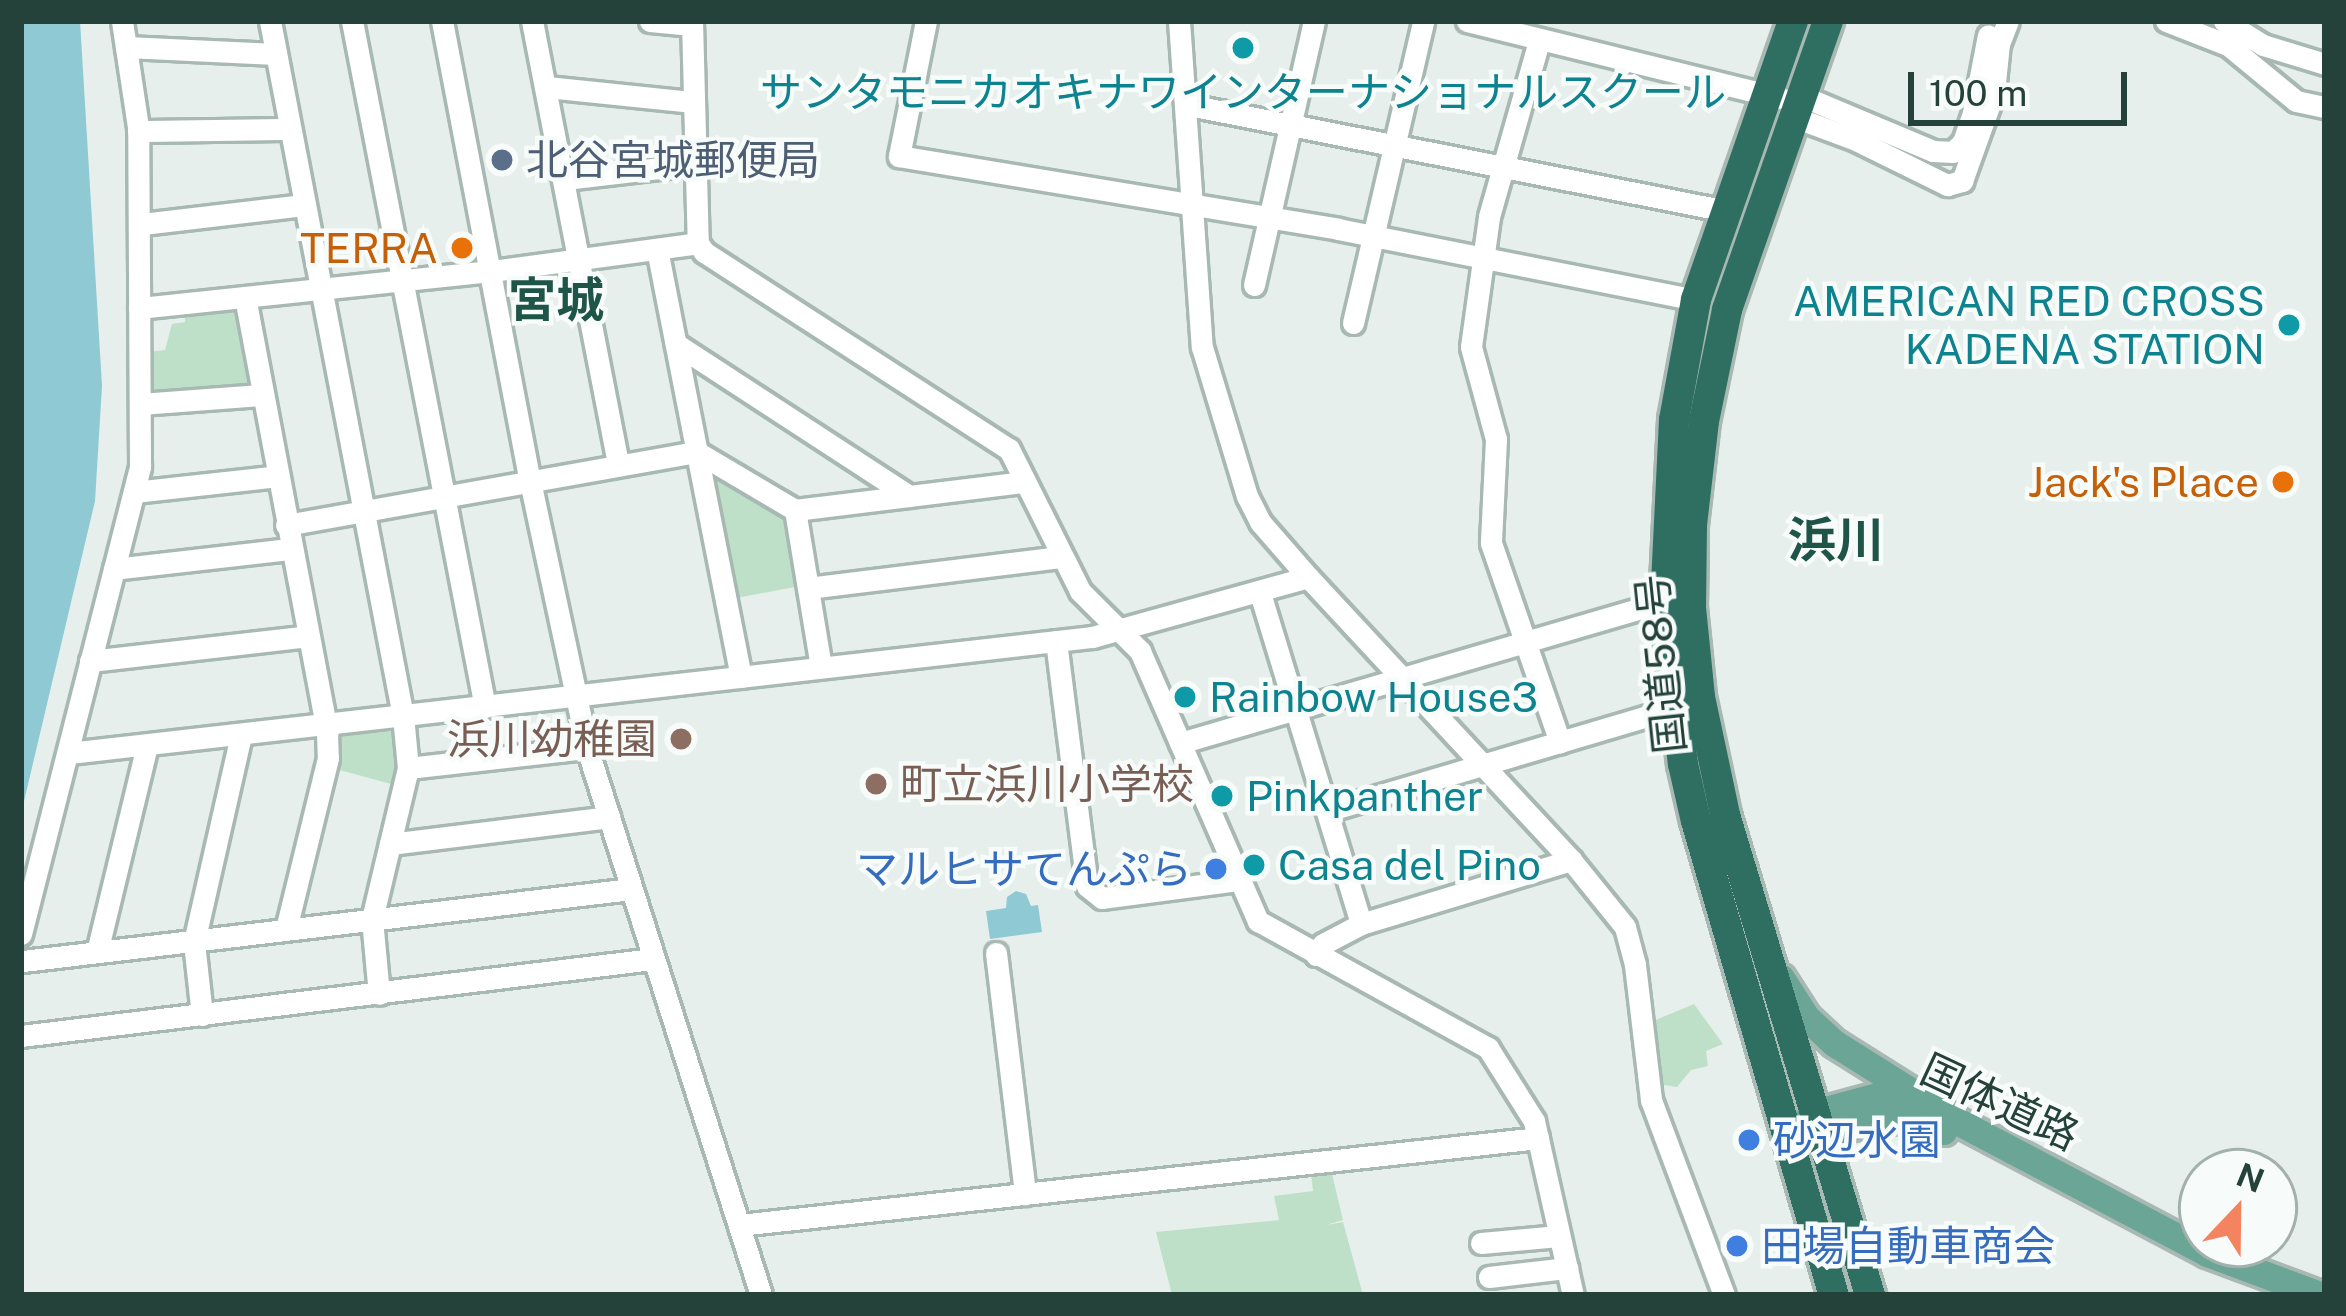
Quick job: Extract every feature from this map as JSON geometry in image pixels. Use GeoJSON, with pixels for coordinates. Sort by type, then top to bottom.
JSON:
{"type":"FeatureCollection","features":[{"type":"Feature","properties":{"kind":"highway","name":"国道58号"},"geometry":{"type":"LineString","coordinates":[[1793,21],[1696,300],[1674,420],[1665,607],[1696,821],[1834,1295]]}},
{"type":"Feature","properties":{"kind":"highway","name":"国道58号"},"geometry":{"type":"LineString","coordinates":[[1828,21],[1727,310],[1704,421],[1692,525],[1691,608],[1710,759],[1870,1295]]}},
{"type":"Feature","properties":{"kind":"main road"},"geometry":{"type":"LineString","coordinates":[[1763,949],[1806,1017],[1834,1042],[1940,1110]]}},
{"type":"Feature","properties":{"kind":"main road","name":"国体道路"},"geometry":{"type":"LineString","coordinates":[[1790,1132],[1881,1095],[1940,1110],[2207,1252],[2320,1295]]}},
{"type":"Feature","properties":{"kind":"main road","name":"国体道路"},"geometry":{"type":"LineString","coordinates":[[1821,1123],[1923,1121],[2165,1252],[2267,1295]]}},
{"type":"Feature","properties":{"kind":"street"},"geometry":{"type":"LineString","coordinates":[[21,934],[134,493],[142,224],[138,131],[122,21]]}},
{"type":"Feature","properties":{"kind":"street"},"geometry":{"type":"LineString","coordinates":[[270,21],[403,716],[409,768],[372,920],[379,994]]}},
{"type":"Feature","properties":{"kind":"street"},"geometry":{"type":"LineString","coordinates":[[352,21],[485,707]]}},
{"type":"Feature","properties":{"kind":"street"},"geometry":{"type":"LineString","coordinates":[[442,21],[530,481],[587,748],[761,1295]]}},
{"type":"Feature","properties":{"kind":"street"},"geometry":{"type":"LineString","coordinates":[[532,21],[618,465]]}},
{"type":"Feature","properties":{"kind":"street"},"geometry":{"type":"LineString","coordinates":[[650,21],[692,23],[698,243],[704,252],[1009,449],[1080,591],[1140,651],[1258,921],[1488,1048],[1534,1121],[1573,1295]]}},
{"type":"Feature","properties":{"kind":"street"},"geometry":{"type":"LineString","coordinates":[[926,21],[899,156],[1268,218],[1696,300]]}},
{"type":"Feature","properties":{"kind":"street"},"geometry":{"type":"LineString","coordinates":[[1179,21],[1189,105],[1202,347],[1246,496],[1262,523],[1308,577],[1571,860],[1625,927],[1635,965],[1651,1100],[1724,1295]]}},
{"type":"Feature","properties":{"kind":"street"},"geometry":{"type":"LineString","coordinates":[[1254,285],[1314,21]]}},
{"type":"Feature","properties":{"kind":"street"},"geometry":{"type":"LineString","coordinates":[[1353,322],[1423,21]]}},
{"type":"Feature","properties":{"kind":"street"},"geometry":{"type":"LineString","coordinates":[[1467,21],[1768,93],[1933,151],[1953,152],[1963,142],[1973,113],[1993,21]]}},
{"type":"Feature","properties":{"kind":"street"},"geometry":{"type":"LineString","coordinates":[[1798,106],[1947,185],[1962,181],[1989,109],[2008,21]]}},
{"type":"Feature","properties":{"kind":"street"},"geometry":{"type":"LineString","coordinates":[[2224,21],[2264,45],[2325,64]]}},
{"type":"Feature","properties":{"kind":"street"},"geometry":{"type":"LineString","coordinates":[[2186,26],[2226,49],[2277,91],[2325,106]]}},
{"type":"Feature","properties":{"kind":"street"},"geometry":{"type":"LineString","coordinates":[[1539,40],[1503,165],[1471,346],[1496,439],[1491,543],[1560,742]]}},
{"type":"Feature","properties":{"kind":"street"},"geometry":{"type":"LineString","coordinates":[[126,46],[276,54]]}},
{"type":"Feature","properties":{"kind":"street"},"geometry":{"type":"LineString","coordinates":[[547,88],[693,102]]}},
{"type":"Feature","properties":{"kind":"street"},"geometry":{"type":"LineString","coordinates":[[1189,105],[1727,211]]}},
{"type":"Feature","properties":{"kind":"street"},"geometry":{"type":"LineString","coordinates":[[138,131],[290,129]]}},
{"type":"Feature","properties":{"kind":"street"},"geometry":{"type":"LineString","coordinates":[[565,179],[695,164]]}},
{"type":"Feature","properties":{"kind":"street"},"geometry":{"type":"LineString","coordinates":[[142,224],[304,205]]}},
{"type":"Feature","properties":{"kind":"street"},"geometry":{"type":"LineString","coordinates":[[139,308],[492,272],[698,243]]}},
{"type":"Feature","properties":{"kind":"street"},"geometry":{"type":"LineString","coordinates":[[657,248],[741,677]]}},
{"type":"Feature","properties":{"kind":"street"},"geometry":{"type":"LineString","coordinates":[[244,297],[326,724],[328,758],[286,929]]}},
{"type":"Feature","properties":{"kind":"street"},"geometry":{"type":"LineString","coordinates":[[676,344],[908,496]]}},
{"type":"Feature","properties":{"kind":"street"},"geometry":{"type":"LineString","coordinates":[[140,404],[261,395]]}},
{"type":"Feature","properties":{"kind":"street"},"geometry":{"type":"LineString","coordinates":[[286,525],[697,452],[795,510],[1022,482]]}},
{"type":"Feature","properties":{"kind":"street"},"geometry":{"type":"LineString","coordinates":[[134,493],[278,476]]}},
{"type":"Feature","properties":{"kind":"street"},"geometry":{"type":"LineString","coordinates":[[795,510],[821,667]]}},
{"type":"Feature","properties":{"kind":"street"},"geometry":{"type":"LineString","coordinates":[[114,569],[290,549]]}},
{"type":"Feature","properties":{"kind":"street"},"geometry":{"type":"LineString","coordinates":[[808,588],[1062,557]]}},
{"type":"Feature","properties":{"kind":"street"},"geometry":{"type":"LineString","coordinates":[[69,753],[1124,632],[1308,577]]}},
{"type":"Feature","properties":{"kind":"street"},"geometry":{"type":"LineString","coordinates":[[1260,593],[1361,924]]}},
{"type":"Feature","properties":{"kind":"street"},"geometry":{"type":"LineString","coordinates":[[1180,743],[1648,606],[1665,607]]}},
{"type":"Feature","properties":{"kind":"street"},"geometry":{"type":"LineString","coordinates":[[90,661],[309,636]]}},
{"type":"Feature","properties":{"kind":"street"},"geometry":{"type":"LineString","coordinates":[[1056,641],[1087,886],[1102,898],[1239,880]]}},
{"type":"Feature","properties":{"kind":"street"},"geometry":{"type":"LineString","coordinates":[[1327,811],[1677,712]]}},
{"type":"Feature","properties":{"kind":"street"},"geometry":{"type":"LineString","coordinates":[[202,1015],[194,942],[241,735]]}},
{"type":"Feature","properties":{"kind":"street"},"geometry":{"type":"LineString","coordinates":[[97,952],[147,746]]}},
{"type":"Feature","properties":{"kind":"street"},"geometry":{"type":"LineString","coordinates":[[409,768],[587,748]]}},
{"type":"Feature","properties":{"kind":"street"},"geometry":{"type":"LineString","coordinates":[[390,844],[609,817]]}},
{"type":"Feature","properties":{"kind":"street"},"geometry":{"type":"LineString","coordinates":[[1316,955],[1323,944],[1361,924],[1571,860]]}},
{"type":"Feature","properties":{"kind":"street"},"geometry":{"type":"LineString","coordinates":[[22,959],[631,889]]}},
{"type":"Feature","properties":{"kind":"street"},"geometry":{"type":"LineString","coordinates":[[996,953],[1025,1194]]}},
{"type":"Feature","properties":{"kind":"street"},"geometry":{"type":"LineString","coordinates":[[21,1036],[653,959]]}},
{"type":"Feature","properties":{"kind":"street"},"geometry":{"type":"LineString","coordinates":[[739,1226],[1538,1138]]}},
{"type":"Feature","properties":{"kind":"street"},"geometry":{"type":"LineString","coordinates":[[1480,1243],[1559,1236]]}},
{"type":"Feature","properties":{"kind":"street"},"geometry":{"type":"LineString","coordinates":[[1489,1277],[1567,1268]]}},
{"type":"Feature","properties":{"kind":"green space"},"geometry":{"type":"Polygon","coordinates":[[[237,312],[249,386],[149,396],[149,352],[165,350],[172,324],[185,322],[185,316],[237,312]]]}},
{"type":"Feature","properties":{"kind":"green space"},"geometry":{"type":"Polygon","coordinates":[[[713,467],[786,515],[795,587],[731,599],[706,472],[713,467]]]}},
{"type":"Feature","properties":{"kind":"green space"},"geometry":{"type":"Polygon","coordinates":[[[396,731],[401,761],[395,785],[332,768],[334,736],[396,731]]]}},
{"type":"Feature","properties":{"kind":"green space"},"geometry":{"type":"Polygon","coordinates":[[[1694,1004],[1723,1044],[1706,1051],[1708,1066],[1691,1070],[1677,1087],[1658,1084],[1646,1024],[1694,1004]]]}},
{"type":"Feature","properties":{"kind":"green space"},"geometry":{"type":"Polygon","coordinates":[[[1311,1174],[1332,1174],[1343,1220],[1326,1225],[1343,1222],[1363,1295],[1172,1295],[1156,1232],[1279,1220],[1274,1196],[1313,1191],[1311,1174]]]}},
{"type":"Feature","properties":{"kind":"water"},"geometry":{"type":"Polygon","coordinates":[[[21,21],[80,21],[102,386],[95,501],[21,814],[21,21]]]}},
{"type":"Feature","properties":{"kind":"water"},"geometry":{"type":"Polygon","coordinates":[[[1016,891],[1026,894],[1031,906],[1038,905],[1042,932],[990,939],[986,911],[1006,908],[1007,897],[1016,891]]]}},
{"type":"Feature","properties":{"kind":"place","name":"サンタモニカオキナワインターナショナルスクール"},"geometry":{"type":"Point","coordinates":[1243,48]}},
{"type":"Feature","properties":{"kind":"place","name":"北谷宮城郵便局"},"geometry":{"type":"Point","coordinates":[502,160]}},
{"type":"Feature","properties":{"kind":"place","name":"TERRA"},"geometry":{"type":"Point","coordinates":[462,248]}},
{"type":"Feature","properties":{"kind":"place","name":"AMERICAN RED CROSS KADENA STATION"},"geometry":{"type":"Point","coordinates":[2289,325]}},
{"type":"Feature","properties":{"kind":"place","name":"Jack's Place"},"geometry":{"type":"Point","coordinates":[2283,482]}},
{"type":"Feature","properties":{"kind":"place","name":"Rainbow House3"},"geometry":{"type":"Point","coordinates":[1185,697]}},
{"type":"Feature","properties":{"kind":"place","name":"浜川幼稚園"},"geometry":{"type":"Point","coordinates":[681,739]}},
{"type":"Feature","properties":{"kind":"place","name":"町立浜川小学校"},"geometry":{"type":"Point","coordinates":[876,784]}},
{"type":"Feature","properties":{"kind":"place","name":"Pinkpanther"},"geometry":{"type":"Point","coordinates":[1222,796]}},
{"type":"Feature","properties":{"kind":"place","name":"Casa del Pino"},"geometry":{"type":"Point","coordinates":[1254,865]}},
{"type":"Feature","properties":{"kind":"place","name":"マルヒサてんぷら"},"geometry":{"type":"Point","coordinates":[1216,869]}},
{"type":"Feature","properties":{"kind":"place","name":"砂辺水園"},"geometry":{"type":"Point","coordinates":[1749,1140]}},
{"type":"Feature","properties":{"kind":"place","name":"田場自動車商会"},"geometry":{"type":"Point","coordinates":[1737,1246]}},
{"type":"Feature","properties":{"kind":"district","name":"宮城"},"geometry":{"type":"Point","coordinates":[556,300]}},
{"type":"Feature","properties":{"kind":"district","name":"浜川"},"geometry":{"type":"Point","coordinates":[1836,540]}}]}
